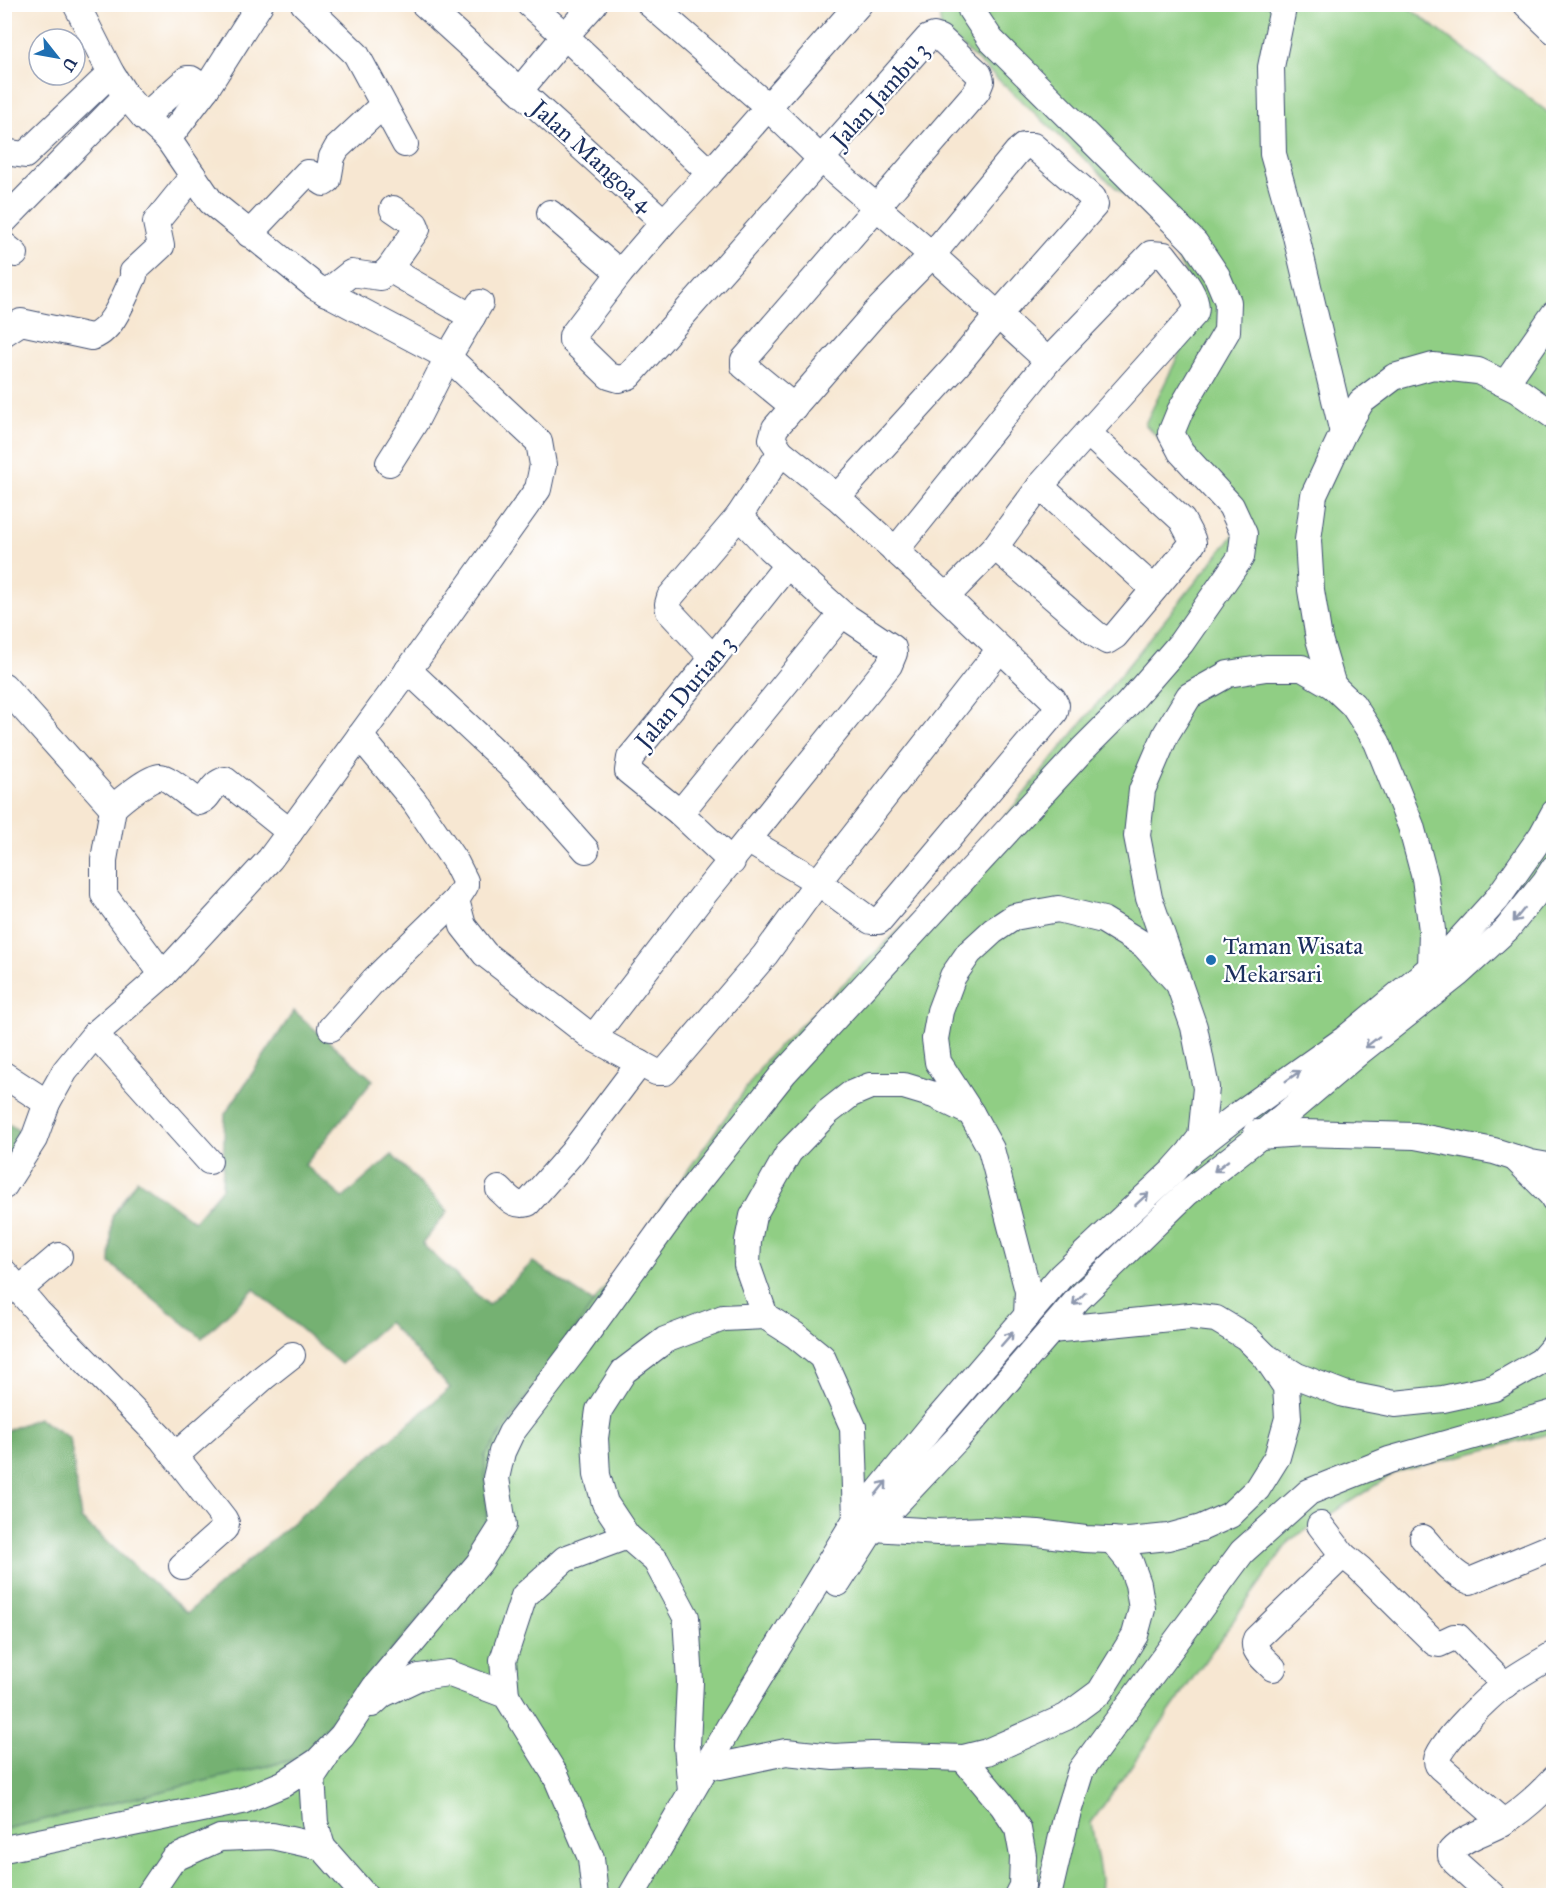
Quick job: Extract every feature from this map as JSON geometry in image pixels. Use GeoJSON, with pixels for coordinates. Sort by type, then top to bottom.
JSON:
{"type":"FeatureCollection","features":[{"type":"Feature","properties":{"kind":"street"},"geometry":{"type":"LineString","coordinates":[[4,1186],[34,1139],[47,1103],[65,1071],[95,1034],[163,975],[270,860],[538,489],[543,465],[539,442],[448,357],[326,293],[211,202],[168,139],[126,96],[111,73],[76,4]]}},
{"type":"Feature","properties":{"kind":"street"},"geometry":{"type":"LineString","coordinates":[[168,139],[206,89],[260,4]]}},
{"type":"Feature","properties":{"kind":"street"},"geometry":{"type":"LineString","coordinates":[[304,4],[356,54],[405,144]]}},
{"type":"Feature","properties":{"kind":"street","name":"Jalan Mangoa 4"},"geometry":{"type":"LineString","coordinates":[[424,4],[664,222]]}},
{"type":"Feature","properties":{"kind":"street"},"geometry":{"type":"LineString","coordinates":[[529,4],[710,173]]}},
{"type":"Feature","properties":{"kind":"street"},"geometry":{"type":"LineString","coordinates":[[520,90],[594,4]]}},
{"type":"Feature","properties":{"kind":"street"},"geometry":{"type":"LineString","coordinates":[[650,4],[1048,361]]}},
{"type":"Feature","properties":{"kind":"street"},"geometry":{"type":"LineString","coordinates":[[550,213],[620,273],[859,4]]}},
{"type":"Feature","properties":{"kind":"street"},"geometry":{"type":"LineString","coordinates":[[4,1849],[242,1801],[283,1784],[318,1761],[342,1736],[375,1688],[479,1563],[502,1525],[496,1478],[501,1452],[511,1433],[579,1344],[683,1200],[784,1073],[1150,678],[1188,634],[1241,558],[1244,534],[1231,506],[1181,452],[1171,433],[1180,411],[1227,331],[1228,302],[1217,276],[1195,243],[991,40],[971,10],[970,4]]}},
{"type":"Feature","properties":{"kind":"street"},"geometry":{"type":"LineString","coordinates":[[1279,4],[1282,13],[1271,67],[1273,154],[1295,232],[1343,433]]}},
{"type":"Feature","properties":{"kind":"street"},"geometry":{"type":"LineString","coordinates":[[1526,4],[1554,31]]}},
{"type":"Feature","properties":{"kind":"street","name":"Jalan Jambu 3"},"geometry":{"type":"LineString","coordinates":[[620,273],[574,331],[571,338],[609,376],[619,379],[628,376],[928,38],[934,36],[940,38],[968,62],[979,74],[981,81],[977,91],[876,207]]}},
{"type":"Feature","properties":{"kind":"street"},"geometry":{"type":"LineString","coordinates":[[4,152],[25,155],[111,73]]}},
{"type":"Feature","properties":{"kind":"street"},"geometry":{"type":"LineString","coordinates":[[144,117],[186,80],[191,79],[206,89]]}},
{"type":"Feature","properties":{"kind":"street"},"geometry":{"type":"LineString","coordinates":[[4,221],[126,96]]}},
{"type":"Feature","properties":{"kind":"street"},"geometry":{"type":"LineString","coordinates":[[249,234],[307,173],[320,182],[324,183],[328,180],[332,157],[337,148],[383,105]]}},
{"type":"Feature","properties":{"kind":"street"},"geometry":{"type":"LineString","coordinates":[[749,841],[818,882],[871,921],[879,921],[1054,712],[1056,705],[1053,699],[837,497],[781,452],[772,439],[775,428],[877,311],[932,255],[1017,152],[1024,146],[1033,146],[1093,198],[1095,205],[957,365],[837,497]]}},
{"type":"Feature","properties":{"kind":"street"},"geometry":{"type":"LineString","coordinates":[[4,333],[21,322],[92,337],[97,335],[118,313],[136,269],[161,246],[156,222],[193,176]]}},
{"type":"Feature","properties":{"kind":"street"},"geometry":{"type":"LineString","coordinates":[[794,407],[744,366],[744,360],[876,207]]}},
{"type":"Feature","properties":{"kind":"street"},"geometry":{"type":"LineString","coordinates":[[326,293],[348,274],[382,277],[389,270],[417,230],[415,224],[393,210]]}},
{"type":"Feature","properties":{"kind":"street"},"geometry":{"type":"LineString","coordinates":[[895,551],[1048,361],[1151,254],[1164,255],[1195,299],[1197,308],[1195,313],[1040,486],[995,547],[946,597]]}},
{"type":"Feature","properties":{"kind":"street"},"geometry":{"type":"LineString","coordinates":[[389,270],[476,310],[448,357],[415,422],[389,463]]}},
{"type":"Feature","properties":{"kind":"street"},"geometry":{"type":"LineString","coordinates":[[1506,383],[1554,314]]}},
{"type":"Feature","properties":{"kind":"street"},"geometry":{"type":"LineString","coordinates":[[1333,686],[1319,639],[1311,590],[1308,540],[1314,495],[1343,433],[1361,402],[1394,377],[1433,366],[1478,370],[1506,383],[1554,416]]}},
{"type":"Feature","properties":{"kind":"street"},"geometry":{"type":"LineString","coordinates":[[995,547],[1097,636],[1107,641],[1115,636],[1192,543],[1192,539],[1182,520],[1089,434]]}},
{"type":"Feature","properties":{"kind":"street"},"geometry":{"type":"LineString","coordinates":[[713,658],[669,611],[670,597],[739,516],[781,452]]}},
{"type":"Feature","properties":{"kind":"street"},"geometry":{"type":"LineString","coordinates":[[1040,486],[1154,589]]}},
{"type":"Feature","properties":{"kind":"street"},"geometry":{"type":"LineString","coordinates":[[593,1038],[704,894],[749,841],[893,658],[893,648],[842,614],[769,548],[739,516]]}},
{"type":"Feature","properties":{"kind":"street","name":"Jalan Durian 3"},"geometry":{"type":"LineString","coordinates":[[732,862],[680,813],[628,771],[628,764],[630,758],[788,564]]}},
{"type":"Feature","properties":{"kind":"street"},"geometry":{"type":"LineString","coordinates":[[680,813],[842,614]]}},
{"type":"Feature","properties":{"kind":"street"},"geometry":{"type":"LineString","coordinates":[[456,900],[463,926],[485,954],[593,1038],[659,1073],[668,1070],[765,955],[818,882],[1000,649]]}},
{"type":"Feature","properties":{"kind":"street"},"geometry":{"type":"LineString","coordinates":[[631,1896],[691,1791],[864,1524],[932,1426],[1061,1276],[1172,1172],[1201,1137],[1206,1088],[1194,1027],[1149,898],[1137,836],[1142,790],[1166,734],[1189,696],[1228,674],[1266,668],[1302,668],[1333,686],[1353,705],[1377,742],[1411,826],[1425,878],[1432,930],[1431,968]]}},
{"type":"Feature","properties":{"kind":"street"},"geometry":{"type":"LineString","coordinates":[[408,670],[517,772],[586,849]]}},
{"type":"Feature","properties":{"kind":"street"},"geometry":{"type":"LineString","coordinates":[[4,686],[113,808]]}},
{"type":"Feature","properties":{"kind":"street"},"geometry":{"type":"LineString","coordinates":[[331,1028],[374,980],[456,900],[465,886],[465,881],[456,863],[414,801],[360,736]]}},
{"type":"Feature","properties":{"kind":"street"},"geometry":{"type":"LineString","coordinates":[[163,975],[104,895],[104,860],[113,808],[130,793],[155,777],[163,777],[199,802],[205,800],[212,788],[225,780],[290,832]]}},
{"type":"Feature","properties":{"kind":"street"},"geometry":{"type":"LineString","coordinates":[[1188,1154],[1238,1115],[1345,1039],[1446,955],[1497,899],[1554,813]]}},
{"type":"Feature","properties":{"kind":"street"},"geometry":{"type":"LineString","coordinates":[[1514,873],[1551,877]]}},
{"type":"Feature","properties":{"kind":"street"},"geometry":{"type":"LineString","coordinates":[[647,1896],[720,1766],[864,1524],[956,1440],[1078,1299],[1187,1193],[1459,973],[1507,929],[1551,877]]}},
{"type":"Feature","properties":{"kind":"street"},"geometry":{"type":"LineString","coordinates":[[1027,1316],[1028,1291],[991,1149],[939,1062],[935,1039],[940,1011],[953,976],[969,953],[993,931],[1014,917],[1058,909],[1103,920],[1144,945],[1179,984]]}},
{"type":"Feature","properties":{"kind":"street"},"geometry":{"type":"LineString","coordinates":[[95,1034],[209,1161]]}},
{"type":"Feature","properties":{"kind":"street"},"geometry":{"type":"LineString","coordinates":[[499,1189],[514,1203],[521,1205],[528,1203],[572,1153],[640,1063]]}},
{"type":"Feature","properties":{"kind":"street"},"geometry":{"type":"LineString","coordinates":[[4,1075],[47,1103]]}},
{"type":"Feature","properties":{"kind":"street"},"geometry":{"type":"LineString","coordinates":[[765,1317],[747,1265],[748,1241],[753,1216],[789,1152],[828,1112],[851,1094],[870,1086],[904,1086],[934,1095],[971,1113]]}},
{"type":"Feature","properties":{"kind":"street"},"geometry":{"type":"LineString","coordinates":[[1238,1115],[1260,1136],[1302,1133],[1415,1136],[1494,1151],[1531,1163],[1554,1167]]}},
{"type":"Feature","properties":{"kind":"street"},"geometry":{"type":"LineString","coordinates":[[1514,1158],[1554,1199]]}},
{"type":"Feature","properties":{"kind":"street"},"geometry":{"type":"LineString","coordinates":[[59,1256],[12,1281],[38,1312],[162,1439],[226,1523],[225,1528],[182,1566]]}},
{"type":"Feature","properties":{"kind":"street"},"geometry":{"type":"LineString","coordinates":[[691,1791],[687,1745],[690,1682],[686,1617],[656,1561],[627,1536],[605,1503],[597,1475],[595,1438],[599,1410],[611,1391],[624,1371],[665,1340],[723,1318],[765,1317],[795,1335],[822,1357],[853,1427],[864,1524]]}},
{"type":"Feature","properties":{"kind":"street"},"geometry":{"type":"LineString","coordinates":[[864,1524],[938,1532],[985,1530],[1129,1541],[1168,1537],[1201,1528],[1230,1515],[1257,1489],[1277,1458],[1288,1418],[1286,1387],[1265,1356],[1246,1337],[1216,1319],[1199,1317],[1158,1318],[1050,1330]]}},
{"type":"Feature","properties":{"kind":"street"},"geometry":{"type":"LineString","coordinates":[[1265,1356],[1297,1376],[1344,1394],[1395,1404],[1443,1400],[1494,1388],[1541,1361],[1554,1346]]}},
{"type":"Feature","properties":{"kind":"street"},"geometry":{"type":"LineString","coordinates":[[175,1456],[292,1355]]}},
{"type":"Feature","properties":{"kind":"street"},"geometry":{"type":"LineString","coordinates":[[1048,1896],[1066,1815],[1081,1770],[1242,1552],[1309,1492],[1389,1460],[1554,1413]]}},
{"type":"Feature","properties":{"kind":"street"},"geometry":{"type":"LineString","coordinates":[[1320,1525],[1343,1555],[1435,1643],[1439,1644],[1458,1637],[1505,1685]]}},
{"type":"Feature","properties":{"kind":"street"},"geometry":{"type":"LineString","coordinates":[[596,1896],[591,1858],[556,1776],[506,1695],[503,1660],[524,1596],[565,1559],[627,1536]]}},
{"type":"Feature","properties":{"kind":"street"},"geometry":{"type":"LineString","coordinates":[[1423,1538],[1448,1566],[1468,1581],[1554,1546]]}},
{"type":"Feature","properties":{"kind":"street"},"geometry":{"type":"LineString","coordinates":[[720,1766],[786,1752],[834,1757],[872,1755],[963,1758],[987,1752],[1066,1717],[1100,1692],[1135,1635],[1142,1609],[1138,1584],[1130,1562],[1112,1540]]}},
{"type":"Feature","properties":{"kind":"street"},"geometry":{"type":"LineString","coordinates":[[1273,1668],[1255,1648],[1256,1639],[1343,1555]]}},
{"type":"Feature","properties":{"kind":"street"},"geometry":{"type":"LineString","coordinates":[[1503,1822],[1437,1762],[1443,1748],[1474,1712],[1505,1685],[1554,1654]]}},
{"type":"Feature","properties":{"kind":"street"},"geometry":{"type":"LineString","coordinates":[[365,1896],[322,1847],[315,1823],[312,1778],[329,1752],[356,1719],[382,1694],[419,1677],[448,1673],[506,1695]]}},
{"type":"Feature","properties":{"kind":"street"},"geometry":{"type":"LineString","coordinates":[[963,1758],[1003,1806],[1018,1829],[1023,1856],[1022,1886],[1017,1896]]}},
{"type":"Feature","properties":{"kind":"street"},"geometry":{"type":"LineString","coordinates":[[1493,1896],[1455,1862],[1450,1853],[1460,1843],[1503,1822],[1531,1801],[1554,1779]]}},
{"type":"Feature","properties":{"kind":"street"},"geometry":{"type":"LineString","coordinates":[[148,1896],[172,1859],[220,1838],[272,1836],[322,1847]]}},
{"type":"Feature","properties":{"kind":"green space","name":"Taman Wisata Mekarsari"},"geometry":{"type":"Polygon","coordinates":[[[938,5],[1405,5],[1553,116],[1553,1433],[1396,1472],[1290,1540],[1091,1823],[1101,1879],[1100,1895],[5,1895],[4,1829],[300,1758],[487,1538],[485,1456],[769,1056],[968,863],[1241,526],[1145,424],[1202,307],[1165,233],[941,27],[938,5]]]}},
{"type":"Feature","properties":{"kind":"green space"},"geometry":{"type":"Polygon","coordinates":[[[294,1011],[373,1080],[305,1165],[343,1198],[392,1155],[448,1211],[422,1244],[488,1305],[533,1262],[594,1303],[485,1456],[487,1538],[300,1758],[5,1829],[5,1431],[38,1418],[70,1438],[81,1519],[187,1613],[450,1388],[388,1322],[341,1364],[254,1289],[202,1338],[110,1263],[112,1217],[137,1179],[194,1221],[222,1188],[225,1114],[294,1011]]]}},
{"type":"Feature","properties":{"kind":"green space"},"geometry":{"type":"Polygon","coordinates":[[[5,1121],[32,1140],[5,1191],[5,1121]]]}},
{"type":"Feature","properties":{"kind":"place","name":"Taman Wisata Mekarsari"},"geometry":{"type":"Point","coordinates":[1211,960]}}]}
